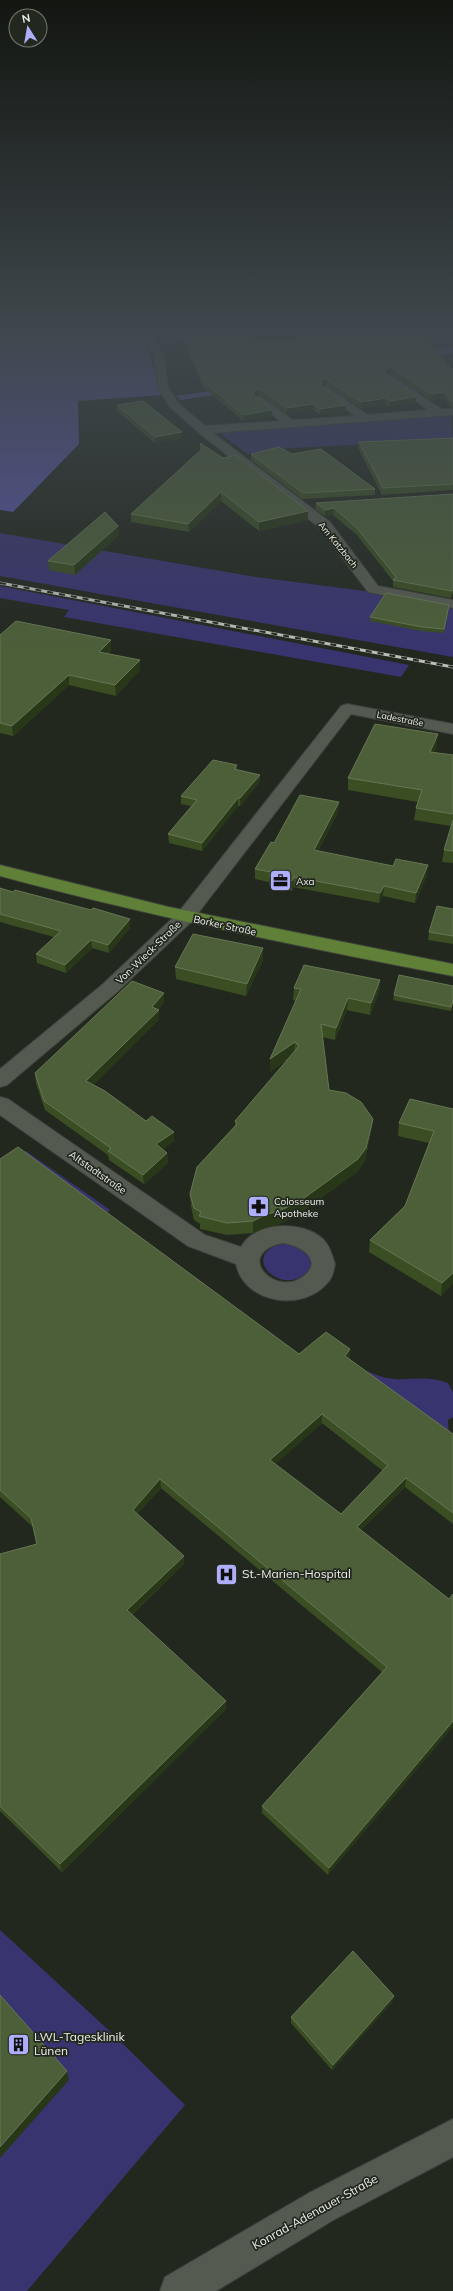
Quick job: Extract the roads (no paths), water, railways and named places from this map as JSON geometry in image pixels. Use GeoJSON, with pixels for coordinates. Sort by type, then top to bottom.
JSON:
{"type":"FeatureCollection","features":[{"type":"Feature","properties":{"kind":"main road","name":"Borker Straße"},"geometry":{"type":"LineString","coordinates":[[0,870],[87,894],[185,917],[453,970]]}},
{"type":"Feature","properties":{"kind":"street","name":"Am Katzbach"},"geometry":{"type":"LineString","coordinates":[[214,439],[325,525],[373,589],[453,604]]}},
{"type":"Feature","properties":{"kind":"street"},"geometry":{"type":"LineString","coordinates":[[300,505],[315,504]]}},
{"type":"Feature","properties":{"kind":"street","name":"Ladestraße"},"geometry":{"type":"LineString","coordinates":[[347,709],[453,729]]}},
{"type":"Feature","properties":{"kind":"street","name":"Von-Wieck-Straße"},"geometry":{"type":"LineString","coordinates":[[0,1080],[110,988],[185,917],[347,709]]}},
{"type":"Feature","properties":{"kind":"street","name":"Altstadtstraße"},"geometry":{"type":"LineString","coordinates":[[0,1104],[201,1242],[247,1259]]}},
{"type":"Feature","properties":{"kind":"street","name":"Konrad-Adenauer-Straße"},"geometry":{"type":"LineString","coordinates":[[179,2291],[322,2206],[453,2137]]}},
{"type":"Feature","properties":{"kind":"railway"},"geometry":{"type":"LineString","coordinates":[[0,583],[453,667]]}},
{"type":"Feature","properties":{"kind":"place","name":"Axa"},"geometry":{"type":"Point","coordinates":[280,881]}},
{"type":"Feature","properties":{"kind":"place","name":"Colosseum Apotheke"},"geometry":{"type":"Point","coordinates":[259,1207]}},
{"type":"Feature","properties":{"kind":"place","name":"St.-Marien-Hospital"},"geometry":{"type":"Point","coordinates":[226,1574]}},
{"type":"Feature","properties":{"kind":"place","name":"LWL-Tagesklinik Lünen"},"geometry":{"type":"Point","coordinates":[19,2044]}}]}
